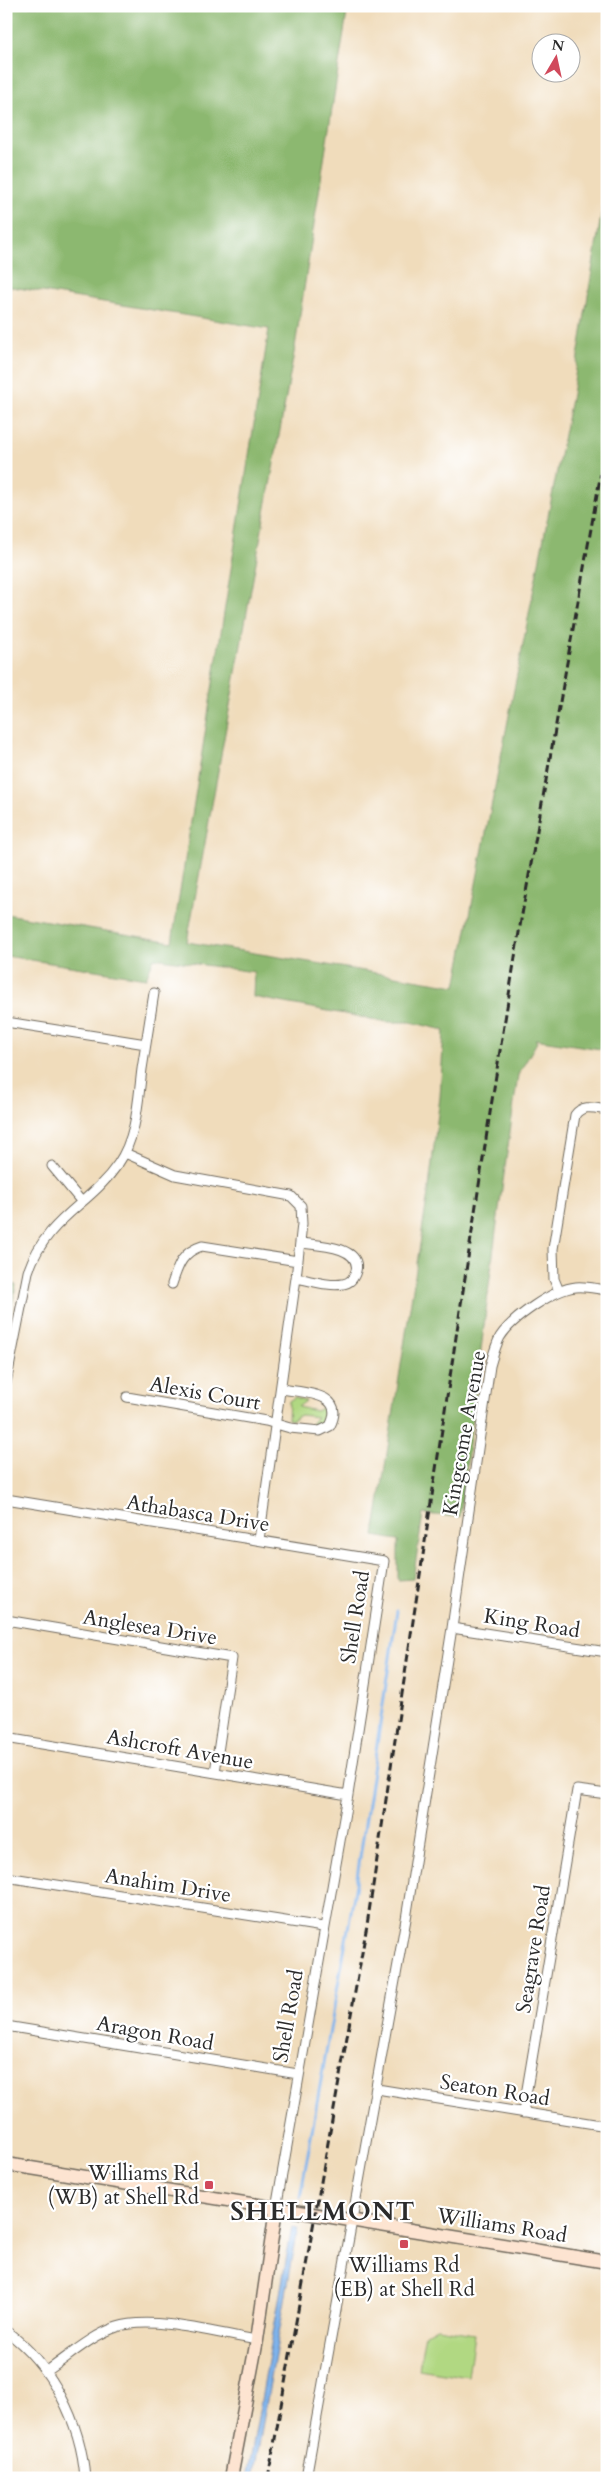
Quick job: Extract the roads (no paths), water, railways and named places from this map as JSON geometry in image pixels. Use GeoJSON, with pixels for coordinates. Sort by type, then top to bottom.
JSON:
{"type":"FeatureCollection","features":[{"type":"Feature","properties":{"kind":"street"},"geometry":{"type":"LineString","coordinates":[[6,1383],[28,1272],[33,1258],[48,1233],[104,1180],[124,1153],[133,1131],[154,993]]}},
{"type":"Feature","properties":{"kind":"street"},"geometry":{"type":"LineString","coordinates":[[6,1022],[146,1044]]}},
{"type":"Feature","properties":{"kind":"street"},"geometry":{"type":"LineString","coordinates":[[559,1291],[552,1263],[553,1249],[575,1116],[579,1110],[586,1107],[607,1110]]}},
{"type":"Feature","properties":{"kind":"street"},"geometry":{"type":"LineString","coordinates":[[124,1153],[175,1175],[291,1196],[299,1203],[303,1214],[282,1389],[259,1540]]}},
{"type":"Feature","properties":{"kind":"street"},"geometry":{"type":"LineString","coordinates":[[52,1166],[80,1201]]}},
{"type":"Feature","properties":{"kind":"street"},"geometry":{"type":"LineString","coordinates":[[296,1278],[344,1284],[353,1278],[357,1268],[354,1258],[346,1252],[301,1243]]}},
{"type":"Feature","properties":{"kind":"street"},"geometry":{"type":"LineString","coordinates":[[172,1284],[180,1261],[189,1252],[202,1246],[298,1260]]}},
{"type":"Feature","properties":{"kind":"street","name":"Kingcome Avenue"},"geometry":{"type":"LineString","coordinates":[[452,1628],[494,1349],[501,1335],[516,1320],[559,1291],[576,1287],[607,1290]]}},
{"type":"Feature","properties":{"kind":"street","name":"Alexis Court"},"geometry":{"type":"LineString","coordinates":[[127,1397],[277,1424],[290,1428],[320,1431],[330,1426],[334,1416],[332,1404],[323,1397],[282,1389]]}},
{"type":"Feature","properties":{"kind":"street","name":"Athabasca Drive"},"geometry":{"type":"LineString","coordinates":[[6,1499],[384,1561]]}},
{"type":"Feature","properties":{"kind":"street","name":"Shell Road"},"geometry":{"type":"LineString","coordinates":[[231,2478],[257,2340],[276,2208],[323,1927],[348,1795],[384,1561]]}},
{"type":"Feature","properties":{"kind":"street","name":"Anglesea Drive"},"geometry":{"type":"LineString","coordinates":[[6,1620],[232,1658],[215,1772]]}},
{"type":"Feature","properties":{"kind":"street"},"geometry":{"type":"LineString","coordinates":[[306,2478],[377,2089],[452,1628]]}},
{"type":"Feature","properties":{"kind":"street","name":"King Road"},"geometry":{"type":"LineString","coordinates":[[452,1628],[607,1652]]}},
{"type":"Feature","properties":{"kind":"street","name":"Ashcroft Avenue"},"geometry":{"type":"LineString","coordinates":[[6,1738],[348,1795]]}},
{"type":"Feature","properties":{"kind":"street","name":"Seagrave Road"},"geometry":{"type":"LineString","coordinates":[[524,2113],[577,1790],[607,1794]]}},
{"type":"Feature","properties":{"kind":"street","name":"Anahim Drive"},"geometry":{"type":"LineString","coordinates":[[6,1876],[323,1927]]}},
{"type":"Feature","properties":{"kind":"street","name":"Aragon Road"},"geometry":{"type":"LineString","coordinates":[[6,2026],[298,2074]]}},
{"type":"Feature","properties":{"kind":"street","name":"Seaton Road"},"geometry":{"type":"LineString","coordinates":[[377,2089],[607,2126]]}},
{"type":"Feature","properties":{"kind":"street","name":"Williams Road"},"geometry":{"type":"LineString","coordinates":[[6,2164],[607,2262]]}},
{"type":"Feature","properties":{"kind":"street"},"geometry":{"type":"LineString","coordinates":[[46,2371],[97,2337],[117,2327],[139,2322],[257,2340]]}},
{"type":"Feature","properties":{"kind":"street"},"geometry":{"type":"LineString","coordinates":[[6,2331],[17,2339],[46,2371],[72,2420],[81,2453],[84,2478]]}},
{"type":"Feature","properties":{"kind":"water"},"geometry":{"type":"Polygon","coordinates":[[[292,2227],[298,2228],[253,2478],[247,2478],[292,2227]]]}},
{"type":"Feature","properties":{"kind":"waterway"},"geometry":{"type":"LineString","coordinates":[[300,2198],[356,1884],[397,1611]]}},
{"type":"Feature","properties":{"kind":"railway"},"geometry":{"type":"LineString","coordinates":[[268,2478],[367,1925],[521,920],[607,439]]}},
{"type":"Feature","properties":{"kind":"place","name":"Williams Rd (WB) at Shell Rd"},"geometry":{"type":"Point","coordinates":[209,2185]}},
{"type":"Feature","properties":{"kind":"place","name":"Williams Rd (EB) at Shell Rd"},"geometry":{"type":"Point","coordinates":[404,2244]}},
{"type":"Feature","properties":{"kind":"district","name":"SHELLMONT"},"geometry":{"type":"Point","coordinates":[323,2211]}}]}
